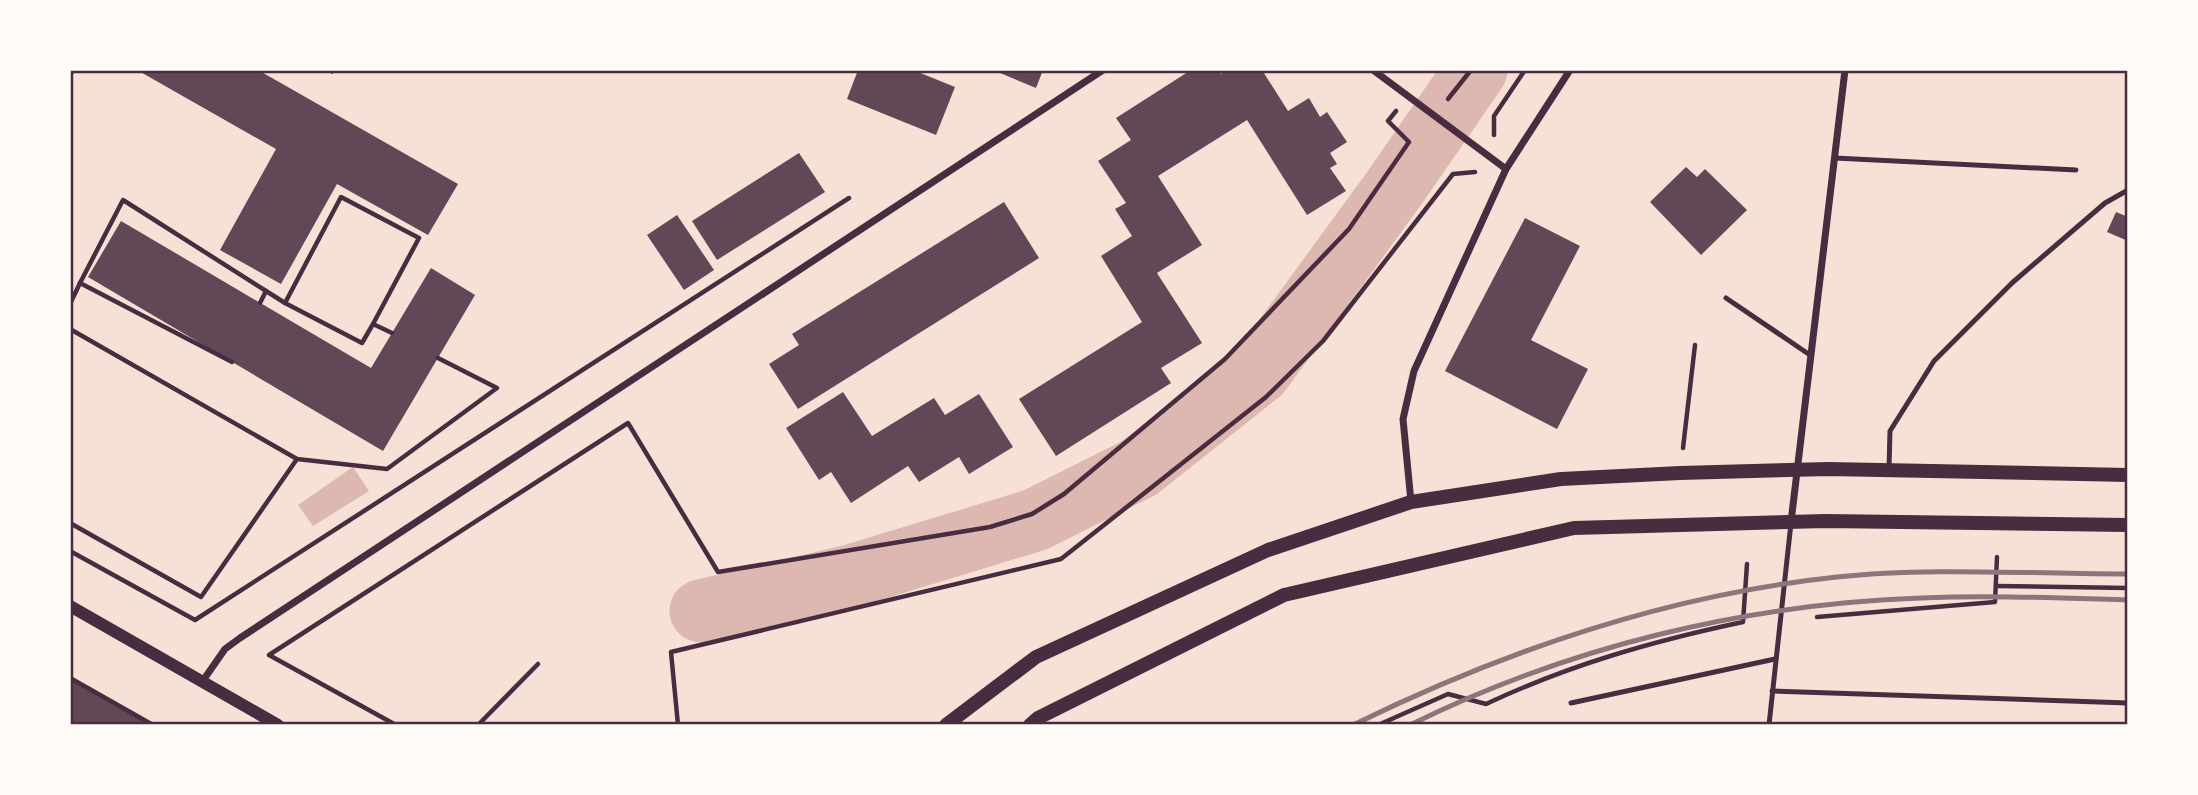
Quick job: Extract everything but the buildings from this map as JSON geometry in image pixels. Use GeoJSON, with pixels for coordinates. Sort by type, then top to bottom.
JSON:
{"type":"FeatureCollection","features":[{"type":"Feature","properties":{"kind":"main road"},"geometry":{"type":"LineString","coordinates":[[946,725],[1036,657],[1268,550],[1411,502],[1562,479],[1680,473],[1889,470],[2128,475]]}},
{"type":"Feature","properties":{"kind":"main road"},"geometry":{"type":"LineString","coordinates":[[1030,725],[1038,718],[1284,595],[1574,528],[1791,522],[2128,525]]}},
{"type":"Feature","properties":{"kind":"street"},"geometry":{"type":"LineString","coordinates":[[202,682],[225,649],[240,638],[1103,70]]}},
{"type":"Feature","properties":{"kind":"street"},"geometry":{"type":"LineString","coordinates":[[1373,70],[1506,169]]}},
{"type":"Feature","properties":{"kind":"street"},"geometry":{"type":"LineString","coordinates":[[1411,502],[1403,419],[1414,371],[1506,169],[1570,70]]}},
{"type":"Feature","properties":{"kind":"street"},"geometry":{"type":"LineString","coordinates":[[1791,522],[1845,70]]}},
{"type":"Feature","properties":{"kind":"street"},"geometry":{"type":"LineString","coordinates":[[70,606],[278,725]]}},
{"type":"Feature","properties":{"kind":"lane"},"geometry":{"type":"LineString","coordinates":[[1835,158],[2076,170]]}},
{"type":"Feature","properties":{"kind":"lane"},"geometry":{"type":"LineString","coordinates":[[1889,470],[1890,431],[1934,361],[2012,283],[2105,203],[2128,190]]}},
{"type":"Feature","properties":{"kind":"lane"},"geometry":{"type":"LineString","coordinates":[[1726,298],[1810,355]]}},
{"type":"Feature","properties":{"kind":"lane"},"geometry":{"type":"LineString","coordinates":[[1769,725],[1791,522]]}},
{"type":"Feature","properties":{"kind":"lane"},"geometry":{"type":"LineString","coordinates":[[1571,703],[1775,659]]}},
{"type":"Feature","properties":{"kind":"lane"},"geometry":{"type":"LineString","coordinates":[[1772,691],[2128,704]]}},
{"type":"Feature","properties":{"kind":"path"},"geometry":{"type":"LineString","coordinates":[[70,75],[73,70]]}},
{"type":"Feature","properties":{"kind":"path"},"geometry":{"type":"LineString","coordinates":[[1444,102],[1471,70]]}},
{"type":"Feature","properties":{"kind":"path"},"geometry":{"type":"LineString","coordinates":[[1506,169],[1494,134],[1494,116],[1525,70]]}},
{"type":"Feature","properties":{"kind":"path"},"geometry":{"type":"LineString","coordinates":[[396,725],[269,654],[628,423],[718,572],[990,527],[1032,513],[1053,500],[1225,359],[1349,229],[1409,142],[1388,121],[1407,96]]}},
{"type":"Feature","properties":{"kind":"path"},"geometry":{"type":"LineString","coordinates":[[678,725],[671,652],[1061,559],[1266,397],[1323,341],[1453,174]]}},
{"type":"Feature","properties":{"kind":"path"},"geometry":{"type":"LineString","coordinates":[[70,304],[123,201],[285,303],[362,343],[419,237],[341,197],[285,303]]}},
{"type":"Feature","properties":{"kind":"path"},"geometry":{"type":"LineString","coordinates":[[70,551],[195,620],[849,198]]}},
{"type":"Feature","properties":{"kind":"path"},"geometry":{"type":"LineString","coordinates":[[80,283],[232,362]]}},
{"type":"Feature","properties":{"kind":"path"},"geometry":{"type":"LineString","coordinates":[[260,303],[266,291]]}},
{"type":"Feature","properties":{"kind":"path"},"geometry":{"type":"LineString","coordinates":[[373,324],[392,333]]}},
{"type":"Feature","properties":{"kind":"path"},"geometry":{"type":"LineString","coordinates":[[70,329],[297,459],[387,469],[497,388],[438,358]]}},
{"type":"Feature","properties":{"kind":"path"},"geometry":{"type":"LineString","coordinates":[[1680,473],[1695,345]]}},
{"type":"Feature","properties":{"kind":"path"},"geometry":{"type":"LineString","coordinates":[[70,523],[201,597],[297,459]]}},
{"type":"Feature","properties":{"kind":"path"},"geometry":{"type":"LineString","coordinates":[[1817,617],[1995,602],[1997,557]]}},
{"type":"Feature","properties":{"kind":"path"},"geometry":{"type":"LineString","coordinates":[[1378,725],[1448,694],[1486,704],[1542,678],[1601,656],[1743,622],[1747,564]]}},
{"type":"Feature","properties":{"kind":"path"},"geometry":{"type":"LineString","coordinates":[[1996,586],[2128,588]]}},
{"type":"Feature","properties":{"kind":"path"},"geometry":{"type":"LineString","coordinates":[[478,725],[538,664]]}},
{"type":"Feature","properties":{"kind":"path"},"geometry":{"type":"LineString","coordinates":[[70,678],[153,725]]}},
{"type":"Feature","properties":{"kind":"shaded area"},"geometry":{"type":"Polygon","coordinates":[[[353,467],[369,491],[313,526],[298,505],[353,467]]]}},
{"type":"Feature","properties":{"kind":"waterway"},"geometry":{"type":"LineString","coordinates":[[701,611],[851,576],[1035,520],[1139,468],[1260,372],[1393,190],[1476,70]]}},
{"type":"Feature","properties":{"kind":"railway"},"geometry":{"type":"LineString","coordinates":[[1353,725],[1469,673],[1528,650],[1649,612],[1711,597],[1773,585],[1872,574],[2128,574]]}},
{"type":"Feature","properties":{"kind":"railway"},"geometry":{"type":"LineString","coordinates":[[1410,725],[1470,697],[1532,673],[1595,652],[1724,620],[1789,609],[1921,598],[2128,600]]}}]}
